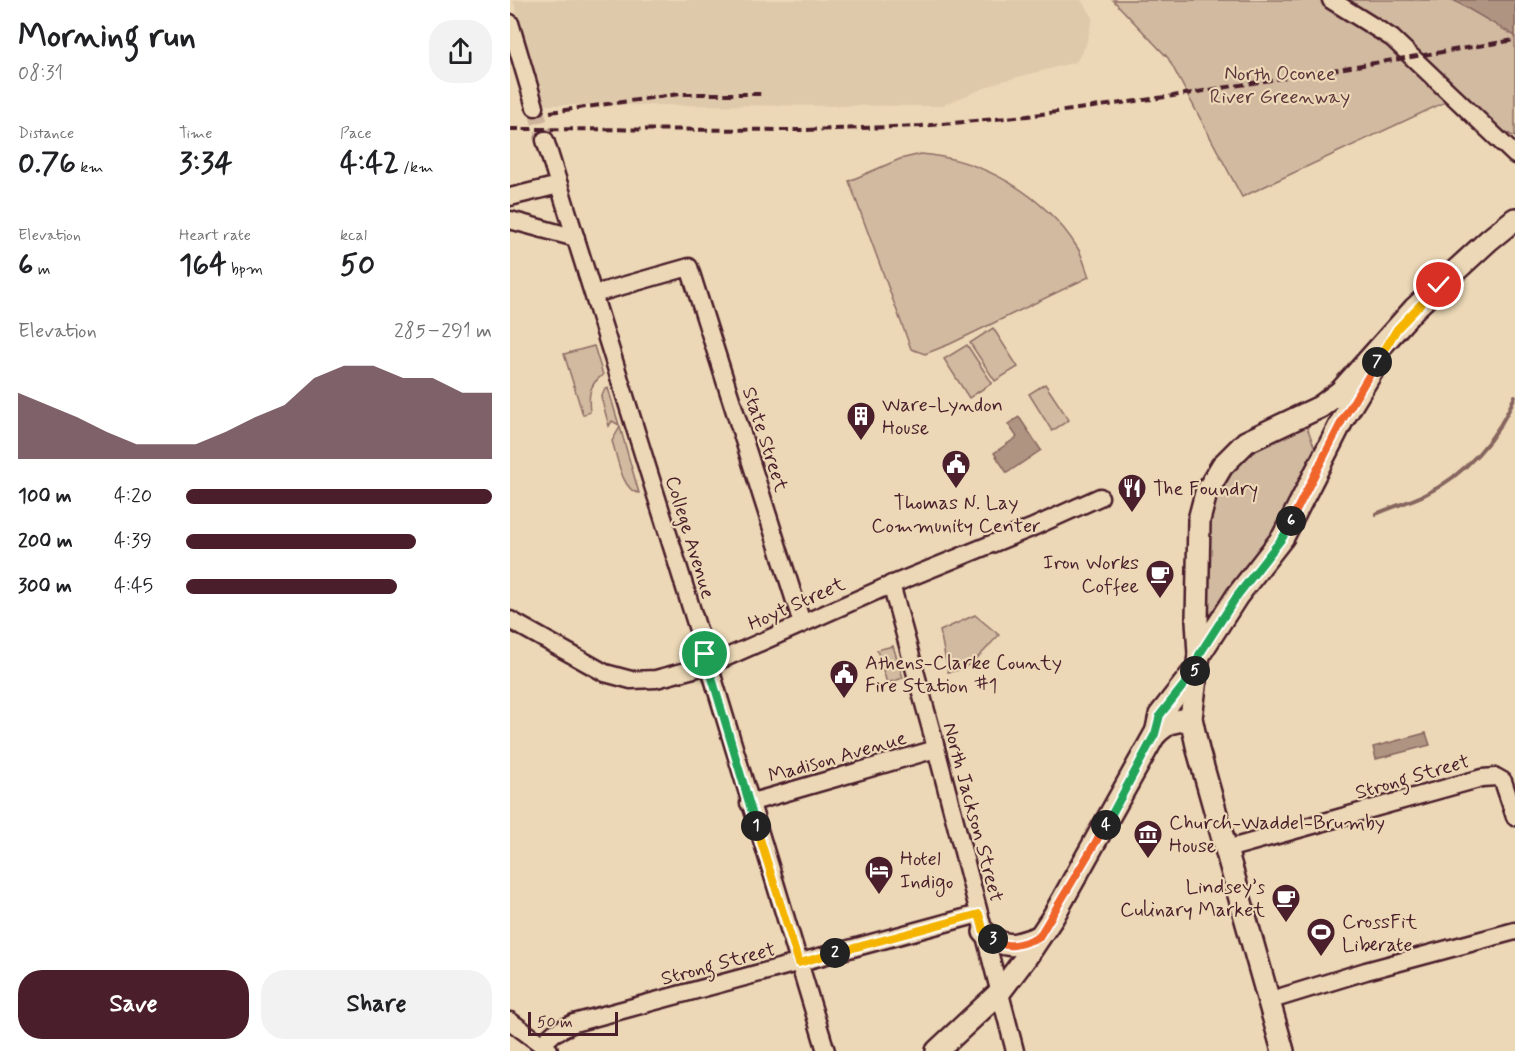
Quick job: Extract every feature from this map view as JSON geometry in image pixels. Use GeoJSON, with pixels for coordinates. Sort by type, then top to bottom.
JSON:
{"type":"FeatureCollection","features":[{"type":"Feature","properties":{"kind":"main road"},"geometry":{"type":"LineString","coordinates":[[1283,1051],[1191,718],[1198,662],[1199,520],[1206,493],[1222,466],[1246,442],[1320,407],[1340,392],[1439,285],[1515,219]]}},
{"type":"Feature","properties":{"kind":"main road"},"geometry":{"type":"LineString","coordinates":[[937,1051],[999,993],[1039,937],[1100,835],[1155,734],[1160,715],[1198,662],[1237,596],[1283,537],[1343,419],[1397,329]]}},
{"type":"Feature","properties":{"kind":"main road"},"geometry":{"type":"LineString","coordinates":[[1155,734],[1169,723],[1191,718]]}},
{"type":"Feature","properties":{"kind":"main road"},"geometry":{"type":"LineString","coordinates":[[981,923],[998,943],[1005,945],[1021,944],[1039,937]]}},
{"type":"Feature","properties":{"kind":"street"},"geometry":{"type":"LineString","coordinates":[[1331,0],[1392,38],[1515,155]]}},
{"type":"Feature","properties":{"kind":"street"},"geometry":{"type":"LineString","coordinates":[[510,22],[535,107]]}},
{"type":"Feature","properties":{"kind":"street","name":"College Avenue"},"geometry":{"type":"LineString","coordinates":[[545,140],[709,665],[826,1051]]}},
{"type":"Feature","properties":{"kind":"street"},"geometry":{"type":"LineString","coordinates":[[510,197],[559,185]]}},
{"type":"Feature","properties":{"kind":"street"},"geometry":{"type":"LineString","coordinates":[[510,220],[576,238]]}},
{"type":"Feature","properties":{"kind":"street","name":"State Street"},"geometry":{"type":"LineString","coordinates":[[594,294],[689,267],[802,623]]}},
{"type":"Feature","properties":{"kind":"street","name":"Hoyt Street"},"geometry":{"type":"LineString","coordinates":[[510,620],[605,673],[631,680],[656,679],[709,665],[891,584],[1031,528],[1100,497]]}},
{"type":"Feature","properties":{"kind":"street","name":"North Jackson Street"},"geometry":{"type":"LineString","coordinates":[[891,584],[1015,1051]]}},
{"type":"Feature","properties":{"kind":"street","name":"Madison Avenue"},"geometry":{"type":"LineString","coordinates":[[749,803],[936,749]]}},
{"type":"Feature","properties":{"kind":"street","name":"Strong Street"},"geometry":{"type":"LineString","coordinates":[[1227,849],[1482,778],[1496,777],[1503,781],[1515,817]]}},
{"type":"Feature","properties":{"kind":"street","name":"Strong Street"},"geometry":{"type":"LineString","coordinates":[[546,1047],[554,1033],[574,1023],[799,963],[981,923]]}},
{"type":"Feature","properties":{"kind":"street"},"geometry":{"type":"LineString","coordinates":[[1268,1001],[1366,971],[1515,931]]}},
{"type":"Feature","properties":{"kind":"street"},"geometry":{"type":"LineString","coordinates":[[510,1021],[546,1047]]}},
{"type":"Feature","properties":{"kind":"shaded area"},"geometry":{"type":"Polygon","coordinates":[[[513,0],[1081,0],[1093,17],[1086,45],[1076,62],[999,82],[941,106],[544,105],[513,0]]]}},
{"type":"Feature","properties":{"kind":"shaded area"},"geometry":{"type":"Polygon","coordinates":[[[1453,0],[1515,0],[1515,36],[1453,0]]]}},
{"type":"Feature","properties":{"kind":"shaded area"},"geometry":{"type":"Polygon","coordinates":[[[1019,417],[1041,450],[1007,473],[994,453],[1017,437],[1008,424],[1019,417]]]}},
{"type":"Feature","properties":{"kind":"shaded area"},"geometry":{"type":"Polygon","coordinates":[[[1426,733],[1430,745],[1376,759],[1373,747],[1426,733]]]}},
{"type":"Feature","properties":{"kind":"green space","name":"North Oconee River Greenway"},"geometry":{"type":"Polygon","coordinates":[[[1113,0],[1515,0],[1515,137],[1445,102],[1242,197],[1168,58],[1113,0]]]}},
{"type":"Feature","properties":{"kind":"green space"},"geometry":{"type":"Polygon","coordinates":[[[921,154],[967,163],[1010,183],[1029,196],[1063,228],[1079,250],[1089,277],[950,344],[925,354],[911,349],[849,181],[900,159],[921,154]]]}},
{"type":"Feature","properties":{"kind":"green space"},"geometry":{"type":"Polygon","coordinates":[[[993,328],[1018,367],[995,381],[970,343],[993,328]]]}},
{"type":"Feature","properties":{"kind":"green space"},"geometry":{"type":"Polygon","coordinates":[[[967,345],[992,383],[969,398],[944,359],[967,345]]]}},
{"type":"Feature","properties":{"kind":"green space"},"geometry":{"type":"Polygon","coordinates":[[[594,346],[603,375],[590,391],[590,412],[583,415],[564,354],[594,346]]]}},
{"type":"Feature","properties":{"kind":"green space"},"geometry":{"type":"Polygon","coordinates":[[[1045,384],[1069,420],[1052,431],[1029,394],[1045,384]]]}},
{"type":"Feature","properties":{"kind":"green space"},"geometry":{"type":"Polygon","coordinates":[[[608,388],[619,425],[612,421],[609,426],[601,397],[608,388]]]}},
{"type":"Feature","properties":{"kind":"green space"},"geometry":{"type":"Polygon","coordinates":[[[1304,419],[1317,454],[1299,499],[1203,631],[1207,506],[1242,451],[1304,419]]]}},
{"type":"Feature","properties":{"kind":"green space"},"geometry":{"type":"Polygon","coordinates":[[[620,427],[639,493],[628,486],[618,463],[612,441],[620,427]]]}},
{"type":"Feature","properties":{"kind":"green space"},"geometry":{"type":"Polygon","coordinates":[[[975,615],[999,635],[970,664],[948,672],[940,631],[975,615]]]}},
{"type":"Feature","properties":{"kind":"green space"},"geometry":{"type":"Polygon","coordinates":[[[893,646],[903,678],[887,683],[877,650],[893,646]]]}},
{"type":"Feature","properties":{"kind":"waterway"},"geometry":{"type":"LineString","coordinates":[[1376,514],[1424,495],[1439,487],[1466,466],[1479,454],[1500,426],[1515,396]]}},
{"type":"Feature","properties":{"kind":"tunnel"},"geometry":{"type":"LineString","coordinates":[[535,107],[545,140]]}},
{"type":"Feature","properties":{"kind":"railway"},"geometry":{"type":"LineString","coordinates":[[510,129],[804,130],[921,126],[1027,116],[1173,96],[1515,40]]}},
{"type":"Feature","properties":{"kind":"railway"},"geometry":{"type":"LineString","coordinates":[[550,112],[680,94],[764,94]]}},
{"type":"Feature","properties":{"kind":"place","name":"Ware-Lyndon House"},"geometry":{"type":"Point","coordinates":[861,442]}},
{"type":"Feature","properties":{"kind":"place","name":"Thomas N. Lay Community Center"},"geometry":{"type":"Point","coordinates":[956,490]}},
{"type":"Feature","properties":{"kind":"place","name":"The Foundry"},"geometry":{"type":"Point","coordinates":[1132,514]}},
{"type":"Feature","properties":{"kind":"place","name":"Iron Works Coffee"},"geometry":{"type":"Point","coordinates":[1160,600]}},
{"type":"Feature","properties":{"kind":"place","name":"Athens-Clarke County Fire Station #1"},"geometry":{"type":"Point","coordinates":[844,700]}},
{"type":"Feature","properties":{"kind":"place","name":"Church-Waddel-Brumby House"},"geometry":{"type":"Point","coordinates":[1148,860]}},
{"type":"Feature","properties":{"kind":"place","name":"Hotel Indigo"},"geometry":{"type":"Point","coordinates":[879,896]}},
{"type":"Feature","properties":{"kind":"place","name":"Lindsey’s Culinary Market"},"geometry":{"type":"Point","coordinates":[1286,924]}},
{"type":"Feature","properties":{"kind":"place","name":"CrossFit Liberate"},"geometry":{"type":"Point","coordinates":[1321,958]}},
{"type":"Feature","properties":{"kind":"route"},"geometry":{"type":"LineString","coordinates":[[705,654],[799,963],[979,914],[984,932],[998,943],[1017,945],[1039,937],[1100,835],[1155,734],[1160,715],[1196,668],[1199,655],[1237,596],[1283,537],[1343,419],[1397,329],[1439,285]]}}]}
